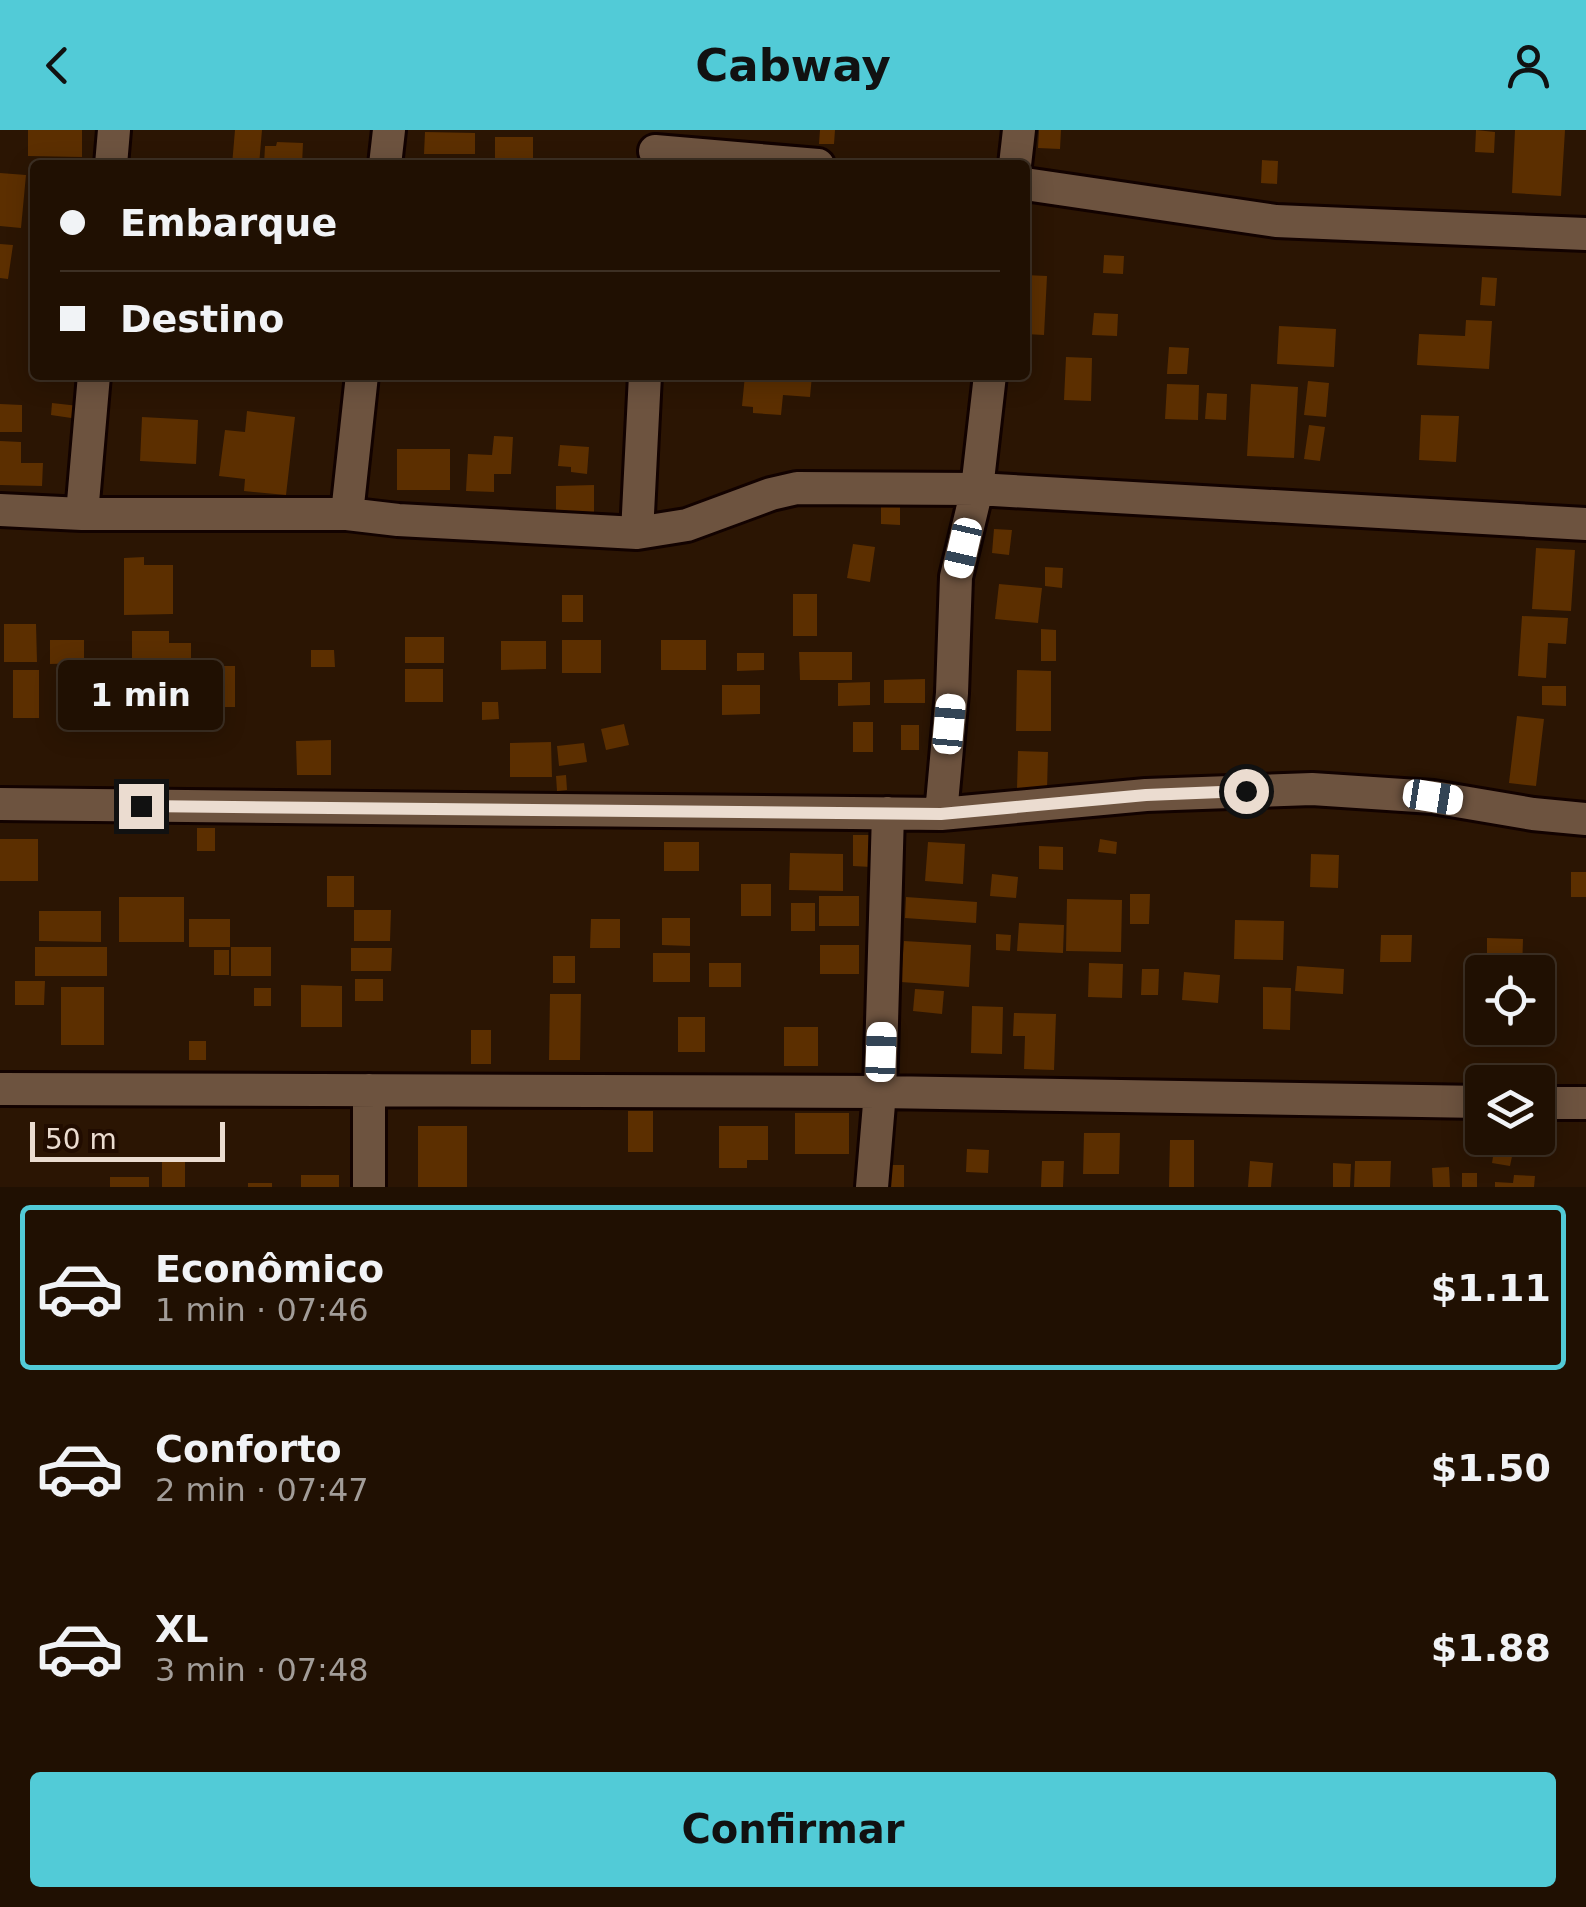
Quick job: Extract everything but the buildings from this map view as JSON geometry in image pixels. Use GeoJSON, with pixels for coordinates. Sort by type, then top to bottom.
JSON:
{"type":"FeatureCollection","features":[{"type":"Feature","properties":{"kind":"street"},"geometry":{"type":"LineString","coordinates":[[111,160],[114,130]]}},
{"type":"Feature","properties":{"kind":"street"},"geometry":{"type":"LineString","coordinates":[[386,160],[389,130]]}},
{"type":"Feature","properties":{"kind":"street"},"geometry":{"type":"LineString","coordinates":[[1016,160],[1019,130]]}},
{"type":"Feature","properties":{"kind":"street"},"geometry":{"type":"LineString","coordinates":[[656,149],[767,160]]}},
{"type":"Feature","properties":{"kind":"street"},"geometry":{"type":"LineString","coordinates":[[1030,185],[1276,221],[1586,234]]}},
{"type":"Feature","properties":{"kind":"street"},"geometry":{"type":"LineString","coordinates":[[82,514],[94,380]]}},
{"type":"Feature","properties":{"kind":"street"},"geometry":{"type":"LineString","coordinates":[[347,514],[361,380]]}},
{"type":"Feature","properties":{"kind":"street"},"geometry":{"type":"LineString","coordinates":[[637,534],[645,380]]}},
{"type":"Feature","properties":{"kind":"street"},"geometry":{"type":"LineString","coordinates":[[941,814],[952,693],[956,577],[977,489],[989,380]]}},
{"type":"Feature","properties":{"kind":"street"},"geometry":{"type":"LineString","coordinates":[[0,510],[82,514],[347,514],[637,534],[687,525],[797,488],[977,489],[1586,524]]}},
{"type":"Feature","properties":{"kind":"street"},"geometry":{"type":"LineString","coordinates":[[0,804],[941,814],[1146,795],[1312,789],[1433,797],[1586,819]]}},
{"type":"Feature","properties":{"kind":"street"},"geometry":{"type":"LineString","coordinates":[[872,1187],[880,1092],[888,813]]}},
{"type":"Feature","properties":{"kind":"street"},"geometry":{"type":"LineString","coordinates":[[0,1089],[880,1092],[1465,1102]]}},
{"type":"Feature","properties":{"kind":"street"},"geometry":{"type":"LineString","coordinates":[[369,1187],[370,1090]]}},
{"type":"Feature","properties":{"kind":"street"},"geometry":{"type":"LineString","coordinates":[[1555,1103],[1586,1104]]}},
{"type":"Feature","properties":{"kind":"route"},"geometry":{"type":"LineString","coordinates":[[141,806],[941,814],[1146,795],[1246,791]]}}]}
